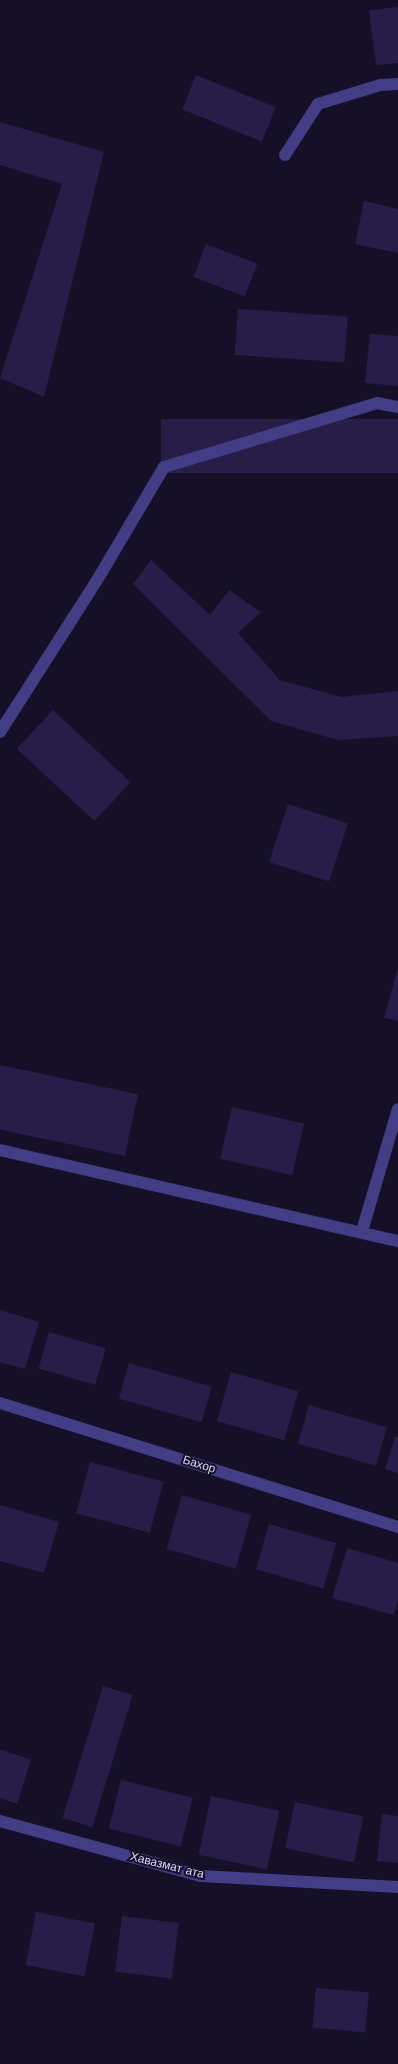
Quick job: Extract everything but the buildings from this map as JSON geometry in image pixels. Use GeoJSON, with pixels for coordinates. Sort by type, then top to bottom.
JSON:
{"type":"FeatureCollection","features":[{"type":"Feature","properties":{"kind":"street"},"geometry":{"type":"LineString","coordinates":[[285,155],[318,104],[380,85],[398,84]]}},
{"type":"Feature","properties":{"kind":"street"},"geometry":{"type":"LineString","coordinates":[[0,732],[96,582],[164,467],[377,404],[398,407]]}},
{"type":"Feature","properties":{"kind":"street"},"geometry":{"type":"LineString","coordinates":[[362,1231],[398,1108]]}},
{"type":"Feature","properties":{"kind":"street"},"geometry":{"type":"LineString","coordinates":[[0,1150],[362,1231],[398,1241]]}},
{"type":"Feature","properties":{"kind":"street","name":"Бахор"},"geometry":{"type":"LineString","coordinates":[[0,1403],[398,1527]]}},
{"type":"Feature","properties":{"kind":"street","name":"Хавазмат ата"},"geometry":{"type":"LineString","coordinates":[[0,1821],[201,1876],[398,1887]]}}]}
